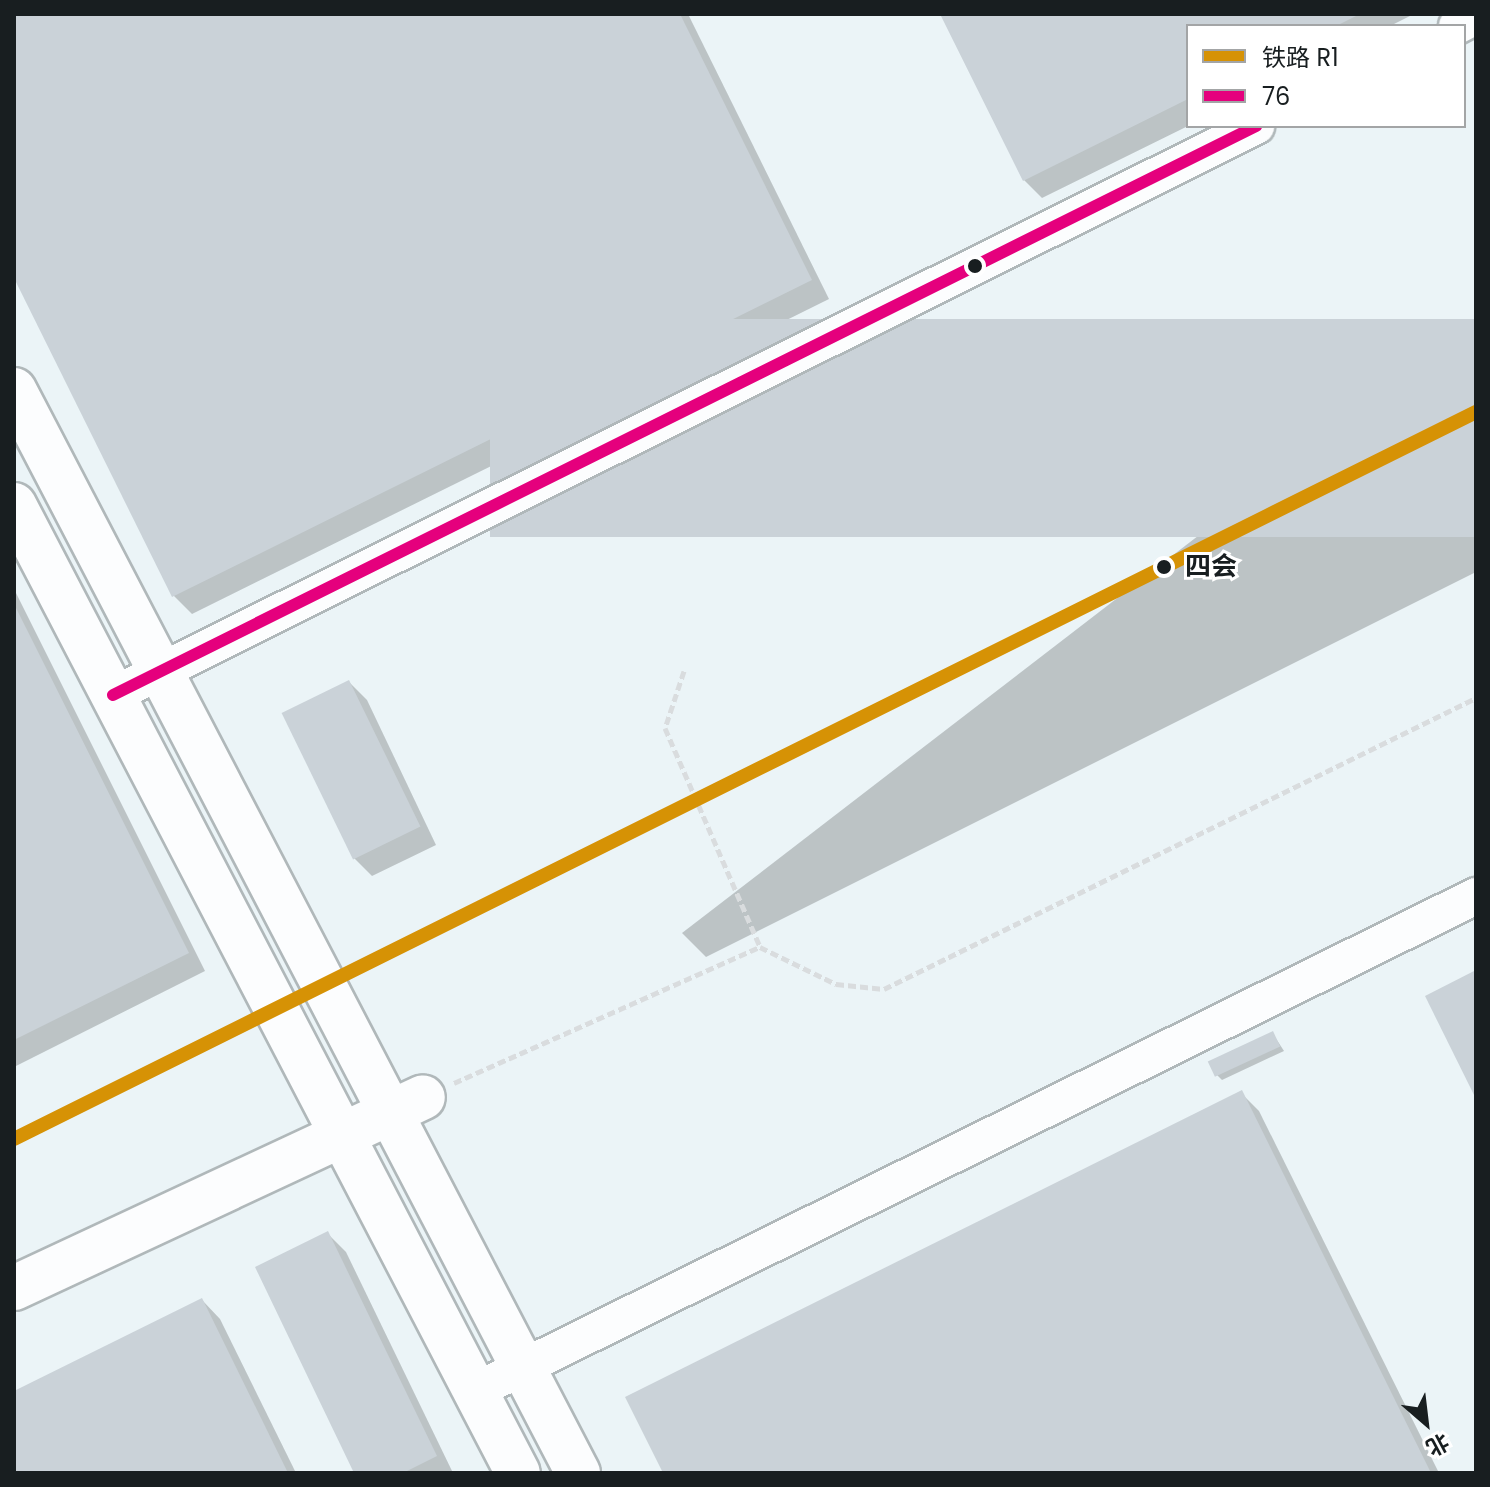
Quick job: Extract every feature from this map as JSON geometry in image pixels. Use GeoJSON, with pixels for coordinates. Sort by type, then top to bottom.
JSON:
{"type":"FeatureCollection","features":[{"type":"Feature","properties":{"kind":"street"},"geometry":{"type":"LineString","coordinates":[[113,695],[1252,128]]}},
{"type":"Feature","properties":{"kind":"street"},"geometry":{"type":"LineString","coordinates":[[14,390],[160,672],[406,1104],[523,1368],[578,1473]]}},
{"type":"Feature","properties":{"kind":"street"},"geometry":{"type":"LineString","coordinates":[[14,505],[518,1473]]}},
{"type":"Feature","properties":{"kind":"street"},"geometry":{"type":"LineString","coordinates":[[475,1391],[1476,896]]}},
{"type":"Feature","properties":{"kind":"street"},"geometry":{"type":"LineString","coordinates":[[14,1288],[406,1104]]}},
{"type":"Feature","properties":{"kind":"path"},"geometry":{"type":"LineString","coordinates":[[684,671],[665,728],[760,947],[836,984],[884,989],[1476,698]]}},
{"type":"Feature","properties":{"kind":"path"},"geometry":{"type":"LineString","coordinates":[[406,1104],[760,947]]}},
{"type":"Feature","properties":{"kind":"building"},"geometry":{"type":"Polygon","coordinates":[[[14,14],[680,14],[812,280],[172,597],[14,278],[14,14]]]}},
{"type":"Feature","properties":{"kind":"building"},"geometry":{"type":"Polygon","coordinates":[[[940,14],[1360,14],[1340,24],[1186,24],[1186,100],[1023,181],[940,14]]]}},
{"type":"Feature","properties":{"kind":"building"},"geometry":{"type":"Polygon","coordinates":[[[490,319],[1476,319],[1476,537],[490,537],[490,319]]]}},
{"type":"Feature","properties":{"kind":"building"},"geometry":{"type":"Polygon","coordinates":[[[14,604],[189,953],[14,1040],[14,604]]]}},
{"type":"Feature","properties":{"kind":"building"},"geometry":{"type":"Polygon","coordinates":[[[349,680],[420,827],[353,859],[282,713],[349,680]]]}},
{"type":"Feature","properties":{"kind":"building"},"geometry":{"type":"Polygon","coordinates":[[[1476,970],[1476,1099],[1425,996],[1476,970]]]}},
{"type":"Feature","properties":{"kind":"building"},"geometry":{"type":"Polygon","coordinates":[[[1273,1031],[1280,1046],[1215,1077],[1208,1061],[1273,1031]]]}},
{"type":"Feature","properties":{"kind":"building"},"geometry":{"type":"Polygon","coordinates":[[[1242,1090],[1431,1473],[663,1473],[625,1397],[1242,1090]]]}},
{"type":"Feature","properties":{"kind":"building"},"geometry":{"type":"Polygon","coordinates":[[[328,1231],[437,1456],[403,1473],[354,1473],[255,1267],[328,1231]]]}},
{"type":"Feature","properties":{"kind":"building"},"geometry":{"type":"Polygon","coordinates":[[[202,1298],[288,1473],[14,1473],[14,1391],[202,1298]]]}},
{"type":"Feature","properties":{"kind":"rail line","name":"R1"},"geometry":{"type":"LineString","coordinates":[[14,1139],[1476,412]]}},
{"type":"Feature","properties":{"kind":"transit line","name":"76"},"geometry":{"type":"LineString","coordinates":[[113,695],[1252,128]]}},
{"type":"Feature","properties":{"kind":"place","name":"四会"},"geometry":{"type":"Point","coordinates":[1164,567]}}]}
